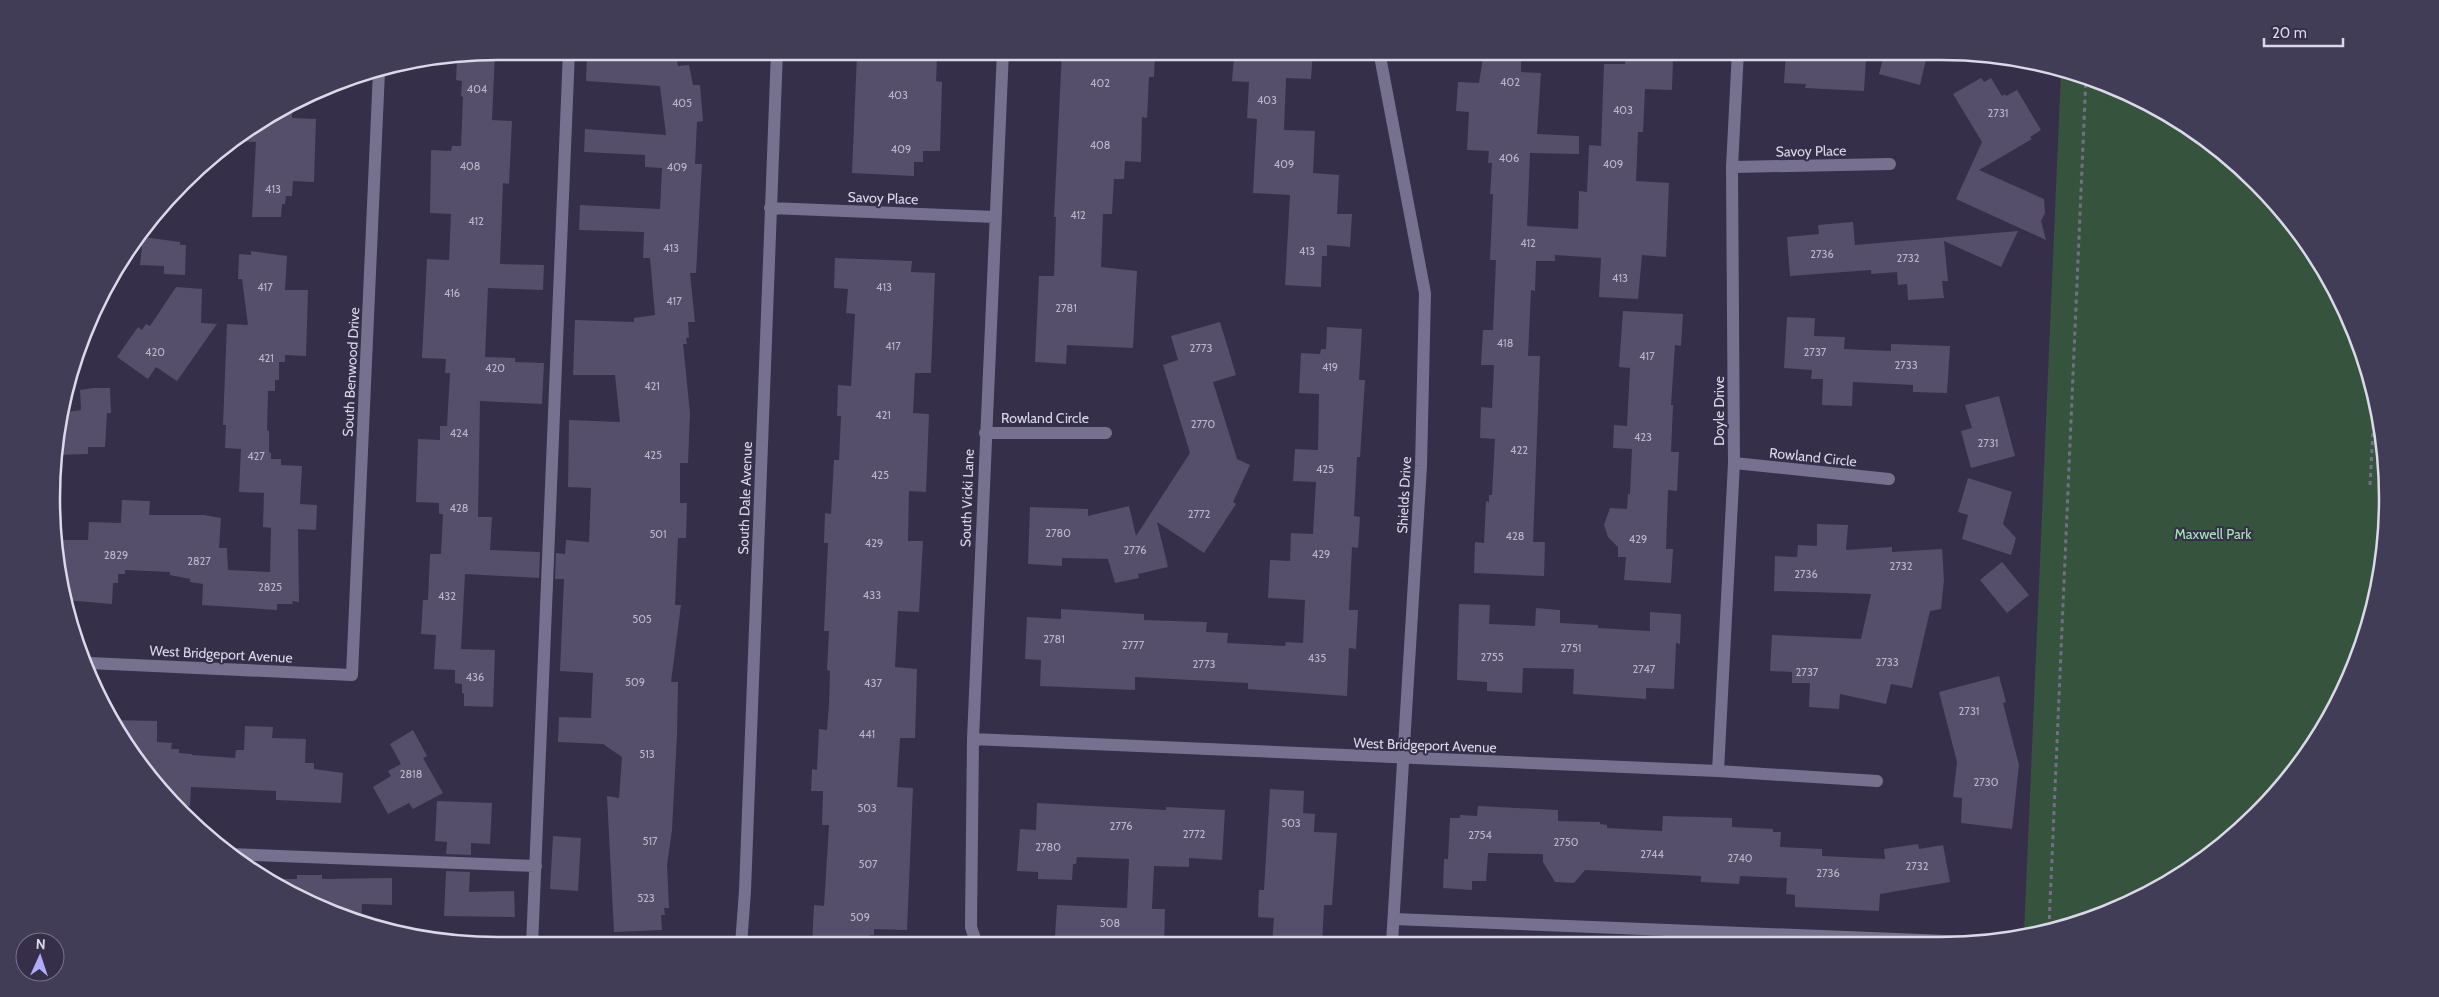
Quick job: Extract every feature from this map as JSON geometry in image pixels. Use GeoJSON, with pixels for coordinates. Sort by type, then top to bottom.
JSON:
{"type":"FeatureCollection","features":[{"type":"Feature","properties":{"kind":"street"},"geometry":{"type":"LineString","coordinates":[[532,937],[569,60]]}},
{"type":"Feature","properties":{"kind":"street","name":"South Dale Avenue"},"geometry":{"type":"LineString","coordinates":[[742,937],[745,891],[770,208],[778,60]]}},
{"type":"Feature","properties":{"kind":"street","name":"South Vicki Lane"},"geometry":{"type":"LineString","coordinates":[[974,937],[970,927],[973,739],[1003,60]]}},
{"type":"Feature","properties":{"kind":"street","name":"Shields Drive"},"geometry":{"type":"LineString","coordinates":[[1381,60],[1425,293],[1422,466],[1393,937]]}},
{"type":"Feature","properties":{"kind":"street","name":"Doyle Drive"},"geometry":{"type":"LineString","coordinates":[[1718,771],[1734,464],[1732,168],[1738,60]]}},
{"type":"Feature","properties":{"kind":"street","name":"South Benwood Drive"},"geometry":{"type":"LineString","coordinates":[[352,675],[379,77]]}},
{"type":"Feature","properties":{"kind":"street","name":"Savoy Place"},"geometry":{"type":"LineString","coordinates":[[1732,168],[1890,164]]}},
{"type":"Feature","properties":{"kind":"street","name":"Savoy Place"},"geometry":{"type":"LineString","coordinates":[[770,208],[995,217]]}},
{"type":"Feature","properties":{"kind":"street","name":"Rowland Circle"},"geometry":{"type":"LineString","coordinates":[[985,432],[1106,433]]}},
{"type":"Feature","properties":{"kind":"street","name":"Rowland Circle"},"geometry":{"type":"LineString","coordinates":[[1734,464],[1889,479]]}},
{"type":"Feature","properties":{"kind":"street","name":"West Bridgeport Avenue"},"geometry":{"type":"LineString","coordinates":[[92,663],[352,675]]}},
{"type":"Feature","properties":{"kind":"street","name":"West Bridgeport Avenue"},"geometry":{"type":"LineString","coordinates":[[973,739],[1718,771],[1877,781]]}},
{"type":"Feature","properties":{"kind":"street"},"geometry":{"type":"LineString","coordinates":[[244,855],[536,866]]}},
{"type":"Feature","properties":{"kind":"street"},"geometry":{"type":"LineString","coordinates":[[1394,919],[1846,937]]}},
{"type":"Feature","properties":{"kind":"path"},"geometry":{"type":"LineString","coordinates":[[2049,923],[2086,85]]}},
{"type":"Feature","properties":{"kind":"path"},"geometry":{"type":"LineString","coordinates":[[2370,485],[2373,428]]}},
{"type":"Feature","properties":{"kind":"green space","name":"Maxwell Park"},"geometry":{"type":"Polygon","coordinates":[[[2061,77],[2108,93],[2134,105],[2184,134],[2230,169],[2251,188],[2270,209],[2305,255],[2320,279],[2346,331],[2364,385],[2371,413],[2378,470],[2378,527],[2371,584],[2356,639],[2346,666],[2320,718],[2305,742],[2270,788],[2230,828],[2184,863],[2160,878],[2108,904],[2081,914],[2024,929],[2061,77]]]}},
{"type":"Feature","properties":{"kind":"building"},"geometry":{"type":"Polygon","coordinates":[[[495,60],[492,120],[512,121],[509,184],[503,183],[500,264],[544,265],[543,290],[488,288],[485,357],[515,358],[515,362],[544,363],[542,404],[480,401],[478,517],[492,517],[490,550],[540,552],[539,578],[465,574],[461,649],[495,650],[493,707],[464,706],[462,684],[455,683],[455,670],[434,669],[436,635],[421,634],[423,600],[428,600],[430,554],[441,554],[443,514],[439,514],[439,503],[416,502],[418,439],[440,440],[440,426],[447,426],[450,373],[445,373],[446,359],[422,358],[427,259],[449,260],[451,214],[430,213],[431,150],[451,151],[452,146],[461,146],[462,81],[456,80],[457,62],[495,60]]]}},
{"type":"Feature","properties":{"kind":"building"},"geometry":{"type":"Polygon","coordinates":[[[587,60],[677,60],[678,66],[689,65],[693,85],[700,85],[703,121],[697,122],[695,164],[702,164],[696,273],[690,273],[695,322],[688,322],[689,338],[686,338],[687,344],[683,344],[690,413],[688,463],[680,463],[680,503],[687,503],[686,538],[678,538],[675,605],[681,605],[671,682],[678,682],[677,734],[672,830],[667,865],[669,908],[664,908],[665,915],[661,915],[662,930],[614,932],[607,796],[619,798],[622,757],[603,744],[558,742],[559,717],[591,718],[593,673],[560,671],[564,579],[555,579],[556,553],[565,554],[566,540],[589,542],[591,488],[568,487],[569,420],[620,422],[615,375],[573,375],[575,320],[634,322],[634,318],[655,315],[650,258],[643,258],[644,232],[579,230],[580,205],[660,209],[662,168],[645,167],[645,155],[584,152],[585,129],[666,135],[660,86],[586,81],[587,60]]]}},
{"type":"Feature","properties":{"kind":"building"},"geometry":{"type":"Polygon","coordinates":[[[857,60],[937,60],[936,81],[942,82],[940,151],[923,151],[923,162],[914,162],[914,176],[852,173],[857,60]]]}},
{"type":"Feature","properties":{"kind":"building"},"geometry":{"type":"Polygon","coordinates":[[[1062,60],[1155,60],[1154,77],[1149,77],[1147,118],[1142,117],[1141,162],[1125,161],[1124,179],[1114,179],[1112,214],[1103,214],[1101,267],[1137,271],[1133,348],[1067,345],[1066,364],[1035,362],[1039,276],[1054,276],[1056,217],[1054,217],[1062,60]]]}},
{"type":"Feature","properties":{"kind":"building"},"geometry":{"type":"Polygon","coordinates":[[[1234,60],[1312,60],[1311,79],[1286,78],[1284,130],[1315,131],[1313,173],[1339,175],[1337,214],[1352,214],[1350,247],[1327,245],[1327,256],[1322,256],[1321,287],[1285,285],[1290,195],[1253,193],[1257,119],[1247,118],[1249,82],[1232,81],[1234,60]]]}},
{"type":"Feature","properties":{"kind":"building"},"geometry":{"type":"Polygon","coordinates":[[[1483,60],[1521,60],[1521,72],[1541,73],[1537,134],[1579,136],[1579,154],[1530,153],[1527,226],[1578,229],[1579,191],[1587,192],[1589,145],[1601,146],[1604,64],[1625,64],[1625,60],[1673,60],[1672,90],[1645,89],[1643,132],[1638,132],[1636,181],[1669,183],[1666,257],[1642,255],[1638,299],[1599,297],[1601,258],[1555,255],[1555,261],[1536,261],[1535,291],[1531,290],[1528,356],[1540,356],[1533,542],[1545,542],[1544,576],[1474,573],[1475,542],[1484,543],[1486,501],[1489,502],[1489,495],[1492,495],[1495,439],[1480,438],[1481,407],[1492,408],[1494,365],[1481,365],[1483,330],[1493,330],[1496,260],[1490,260],[1493,194],[1490,194],[1492,163],[1488,163],[1489,151],[1467,150],[1469,112],[1456,111],[1458,82],[1479,83],[1483,60]]]}},
{"type":"Feature","properties":{"kind":"building"},"geometry":{"type":"Polygon","coordinates":[[[1785,60],[1866,60],[1864,91],[1805,88],[1806,84],[1784,83],[1785,60]]]}},
{"type":"Feature","properties":{"kind":"building"},"geometry":{"type":"Polygon","coordinates":[[[1883,60],[1926,60],[1920,85],[1879,74],[1883,60]]]}},
{"type":"Feature","properties":{"kind":"building"},"geometry":{"type":"Polygon","coordinates":[[[1981,78],[1984,82],[1991,78],[2002,96],[2017,90],[2041,130],[2030,137],[2032,139],[1979,170],[2044,199],[2045,213],[2041,221],[2046,240],[1956,199],[1982,142],[1953,94],[1981,78]]]}},
{"type":"Feature","properties":{"kind":"building"},"geometry":{"type":"Polygon","coordinates":[[[292,112],[292,118],[316,119],[314,182],[293,181],[292,196],[286,196],[285,204],[282,204],[281,217],[252,217],[256,142],[245,142],[292,112]]]}},
{"type":"Feature","properties":{"kind":"building"},"geometry":{"type":"Polygon","coordinates":[[[1853,222],[1855,245],[2018,231],[2001,267],[1944,241],[1948,281],[1942,281],[1944,298],[1908,300],[1907,284],[1898,285],[1897,272],[1871,274],[1871,270],[1790,276],[1787,237],[1819,234],[1818,225],[1853,222]]]}},
{"type":"Feature","properties":{"kind":"building"},"geometry":{"type":"Polygon","coordinates":[[[147,238],[180,242],[180,245],[186,245],[185,275],[164,274],[164,266],[140,265],[142,244],[147,238]]]}},
{"type":"Feature","properties":{"kind":"building"},"geometry":{"type":"Polygon","coordinates":[[[251,251],[287,256],[285,290],[308,290],[306,356],[285,355],[285,362],[279,362],[279,380],[275,380],[275,391],[268,391],[267,430],[269,431],[271,459],[281,459],[281,465],[302,466],[300,504],[317,505],[316,530],[298,529],[299,602],[292,601],[293,604],[277,604],[277,610],[202,605],[203,584],[170,575],[170,572],[125,570],[125,574],[118,574],[118,583],[113,583],[112,604],[72,601],[62,540],[88,540],[89,522],[121,523],[122,500],[150,501],[149,515],[204,515],[221,518],[219,548],[227,548],[228,570],[270,572],[271,528],[263,527],[264,493],[239,492],[241,449],[225,448],[226,425],[223,425],[227,324],[248,325],[242,279],[238,279],[239,254],[251,255],[251,251]]]}},
{"type":"Feature","properties":{"kind":"building"},"geometry":{"type":"Polygon","coordinates":[[[835,258],[912,261],[911,272],[935,273],[931,373],[915,373],[913,413],[929,414],[926,492],[909,491],[908,541],[923,541],[919,612],[898,611],[895,667],[917,669],[915,738],[900,738],[897,787],[913,788],[907,930],[874,929],[874,935],[869,935],[869,937],[812,937],[814,905],[824,906],[829,825],[822,825],[823,791],[811,791],[812,769],[817,770],[819,729],[827,730],[829,704],[830,671],[827,670],[829,631],[824,631],[828,543],[824,543],[825,513],[831,514],[834,460],[839,460],[841,416],[837,416],[838,385],[851,386],[855,314],[846,313],[848,289],[834,288],[835,258]]]}},
{"type":"Feature","properties":{"kind":"building"},"geometry":{"type":"Polygon","coordinates":[[[176,287],[202,289],[201,323],[217,324],[177,381],[156,367],[148,379],[117,357],[138,327],[142,330],[146,324],[150,326],[176,287]]]}},
{"type":"Feature","properties":{"kind":"building"},"geometry":{"type":"Polygon","coordinates":[[[1623,311],[1683,314],[1681,346],[1675,345],[1671,405],[1673,405],[1671,452],[1679,452],[1677,491],[1668,490],[1666,549],[1673,549],[1671,583],[1624,580],[1626,557],[1618,557],[1618,547],[1608,537],[1604,525],[1610,508],[1627,509],[1628,494],[1630,494],[1632,449],[1613,448],[1614,425],[1627,426],[1630,368],[1619,367],[1623,311]]]}},
{"type":"Feature","properties":{"kind":"building"},"geometry":{"type":"Polygon","coordinates":[[[1787,317],[1815,318],[1814,336],[1845,337],[1844,349],[1891,351],[1891,344],[1950,346],[1947,393],[1913,392],[1913,385],[1853,382],[1852,406],[1822,405],[1823,379],[1811,379],[1812,370],[1784,368],[1787,317]]]}},
{"type":"Feature","properties":{"kind":"building"},"geometry":{"type":"Polygon","coordinates":[[[1220,322],[1236,375],[1213,382],[1237,459],[1250,465],[1233,502],[1236,504],[1204,553],[1157,522],[1168,567],[1138,574],[1139,578],[1115,583],[1108,559],[1062,558],[1062,566],[1028,564],[1030,507],[1088,509],[1088,516],[1129,506],[1136,536],[1190,453],[1163,365],[1178,360],[1171,336],[1220,322]]]}},
{"type":"Feature","properties":{"kind":"building"},"geometry":{"type":"Polygon","coordinates":[[[1327,327],[1362,329],[1359,380],[1365,380],[1360,457],[1357,457],[1354,516],[1360,517],[1358,548],[1352,547],[1349,610],[1358,610],[1356,649],[1349,648],[1347,696],[1248,689],[1248,683],[1135,677],[1135,690],[1040,686],[1041,660],[1025,659],[1027,617],[1061,619],[1061,609],[1144,614],[1144,620],[1207,622],[1206,632],[1228,633],[1227,643],[1285,646],[1286,642],[1303,643],[1305,600],[1268,598],[1270,560],[1290,561],[1291,533],[1313,534],[1316,482],[1293,481],[1295,449],[1318,450],[1319,394],[1299,393],[1301,353],[1320,354],[1321,349],[1326,349],[1327,327]]]}},
{"type":"Feature","properties":{"kind":"building"},"geometry":{"type":"Polygon","coordinates":[[[110,388],[111,413],[107,413],[105,447],[88,447],[88,454],[63,455],[68,412],[81,410],[80,390],[110,388]]]}},
{"type":"Feature","properties":{"kind":"building"},"geometry":{"type":"Polygon","coordinates":[[[1999,396],[2015,456],[1971,468],[1961,431],[1972,428],[1965,405],[1999,396]]]}},
{"type":"Feature","properties":{"kind":"building"},"geometry":{"type":"Polygon","coordinates":[[[1968,478],[2012,492],[2003,524],[2016,538],[2011,555],[1962,539],[1968,515],[1958,512],[1968,478]]]}},
{"type":"Feature","properties":{"kind":"building"},"geometry":{"type":"Polygon","coordinates":[[[1817,524],[1848,525],[1846,550],[1892,547],[1892,552],[1942,549],[1944,580],[1941,609],[1930,611],[1912,688],[1891,684],[1886,704],[1840,694],[1839,709],[1809,707],[1810,683],[1792,683],[1792,672],[1770,671],[1772,635],[1861,639],[1871,594],[1774,591],[1775,556],[1797,557],[1798,545],[1817,546],[1817,524]]]}},
{"type":"Feature","properties":{"kind":"building"},"geometry":{"type":"Polygon","coordinates":[[[2002,562],[2029,595],[2007,613],[1980,580],[2002,562]]]}},
{"type":"Feature","properties":{"kind":"building"},"geometry":{"type":"Polygon","coordinates":[[[1459,604],[1490,605],[1489,624],[1535,626],[1536,608],[1560,610],[1560,623],[1598,625],[1598,628],[1650,631],[1650,612],[1681,614],[1680,644],[1676,643],[1674,689],[1646,688],[1646,699],[1573,694],[1574,669],[1523,668],[1522,693],[1487,691],[1487,682],[1457,680],[1459,604]]]}},
{"type":"Feature","properties":{"kind":"building"},"geometry":{"type":"Polygon","coordinates":[[[1999,676],[2006,702],[2003,703],[2019,765],[2012,829],[1961,823],[1962,798],[1953,797],[1957,762],[1939,692],[1999,676]]]}},
{"type":"Feature","properties":{"kind":"building"},"geometry":{"type":"Polygon","coordinates":[[[120,720],[157,721],[157,742],[172,743],[171,749],[179,749],[179,753],[235,758],[236,750],[244,750],[245,726],[273,727],[272,738],[306,739],[305,763],[314,763],[314,769],[343,773],[341,803],[276,800],[276,791],[191,787],[190,806],[185,806],[169,788],[134,742],[120,720]]]}},
{"type":"Feature","properties":{"kind":"building"},"geometry":{"type":"Polygon","coordinates":[[[413,730],[427,756],[423,758],[443,793],[413,809],[409,803],[388,814],[373,787],[391,776],[388,771],[401,764],[390,744],[413,730]]]}},
{"type":"Feature","properties":{"kind":"building"},"geometry":{"type":"Polygon","coordinates":[[[1270,789],[1304,791],[1303,813],[1315,814],[1314,832],[1337,833],[1332,905],[1324,905],[1322,937],[1273,937],[1274,918],[1258,917],[1259,890],[1264,890],[1270,789]]]}},
{"type":"Feature","properties":{"kind":"building"},"geometry":{"type":"Polygon","coordinates":[[[437,801],[492,803],[490,844],[471,843],[471,855],[446,854],[447,842],[435,841],[437,801]]]}},
{"type":"Feature","properties":{"kind":"building"},"geometry":{"type":"Polygon","coordinates":[[[1037,803],[1166,810],[1166,807],[1225,810],[1222,860],[1189,858],[1189,867],[1154,866],[1152,909],[1165,909],[1164,937],[1055,936],[1057,905],[1127,908],[1129,859],[1077,857],[1076,864],[1073,864],[1072,880],[1038,879],[1038,872],[1017,871],[1020,829],[1036,830],[1037,803]]]}},
{"type":"Feature","properties":{"kind":"building"},"geometry":{"type":"Polygon","coordinates":[[[1478,806],[1558,810],[1558,821],[1600,822],[1600,824],[1607,825],[1607,828],[1662,831],[1663,816],[1732,818],[1732,827],[1773,829],[1773,832],[1781,832],[1780,847],[1822,849],[1822,856],[1885,859],[1884,849],[1918,844],[1919,849],[1943,845],[1950,882],[1880,894],[1879,911],[1795,907],[1795,895],[1786,894],[1787,878],[1740,876],[1739,884],[1701,882],[1701,876],[1585,870],[1574,883],[1555,882],[1543,862],[1543,854],[1488,853],[1486,881],[1472,881],[1472,890],[1443,888],[1444,859],[1448,859],[1450,818],[1460,818],[1460,815],[1477,816],[1478,806]]]}},
{"type":"Feature","properties":{"kind":"building"},"geometry":{"type":"Polygon","coordinates":[[[553,836],[581,838],[578,891],[550,889],[553,836]]]}},
{"type":"Feature","properties":{"kind":"building"},"geometry":{"type":"Polygon","coordinates":[[[446,871],[470,872],[469,892],[514,891],[515,917],[444,916],[446,871]]]}},
{"type":"Feature","properties":{"kind":"building"},"geometry":{"type":"Polygon","coordinates":[[[297,875],[322,875],[322,879],[392,878],[392,905],[362,904],[361,915],[331,904],[281,879],[297,879],[297,875]]]}}]}
